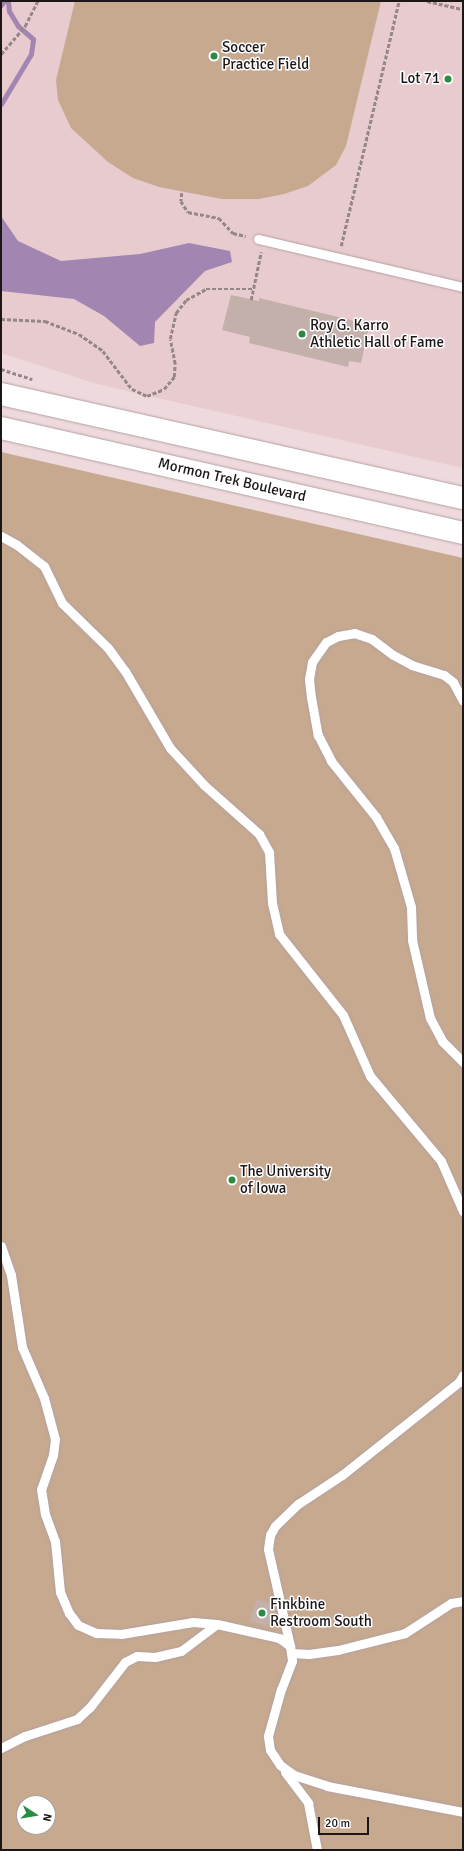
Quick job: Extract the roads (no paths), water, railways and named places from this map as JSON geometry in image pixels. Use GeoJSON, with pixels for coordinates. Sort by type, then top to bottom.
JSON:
{"type":"FeatureCollection","features":[{"type":"Feature","properties":{"kind":"main road"},"geometry":{"type":"LineString","coordinates":[[1,394],[463,498]]}},
{"type":"Feature","properties":{"kind":"main road","name":"Mormon Trek Boulevard"},"geometry":{"type":"LineString","coordinates":[[1,428],[463,533]]}},
{"type":"Feature","properties":{"kind":"lane"},"geometry":{"type":"LineString","coordinates":[[261,240],[463,287]]}},
{"type":"Feature","properties":{"kind":"lane"},"geometry":{"type":"LineString","coordinates":[[1,536],[17,545],[44,566],[62,603],[108,648],[125,671],[170,748],[204,785],[259,834],[269,852],[272,903],[280,934],[343,1015],[370,1076],[441,1161],[463,1211]]}},
{"type":"Feature","properties":{"kind":"lane"},"geometry":{"type":"LineString","coordinates":[[463,701],[453,682],[444,675],[412,665],[393,655],[372,639],[355,633],[338,636],[326,642],[312,662],[309,679],[318,734],[331,761],[376,817],[394,848],[411,907],[412,940],[430,1018],[442,1041],[463,1062]]}},
{"type":"Feature","properties":{"kind":"lane"},"geometry":{"type":"LineString","coordinates":[[1,1246],[11,1275],[22,1347],[44,1398],[54,1439],[53,1454],[41,1489],[45,1514],[55,1541],[60,1592],[69,1613],[78,1625],[96,1633],[121,1634],[192,1622],[217,1624],[280,1638],[291,1649],[309,1654],[372,1643],[405,1633],[445,1607],[463,1601]]}},
{"type":"Feature","properties":{"kind":"lane"},"geometry":{"type":"LineString","coordinates":[[316,1850],[308,1803],[270,1750],[268,1736],[281,1689],[292,1661],[291,1649],[268,1549],[270,1535],[275,1526],[298,1504],[342,1475],[459,1382],[463,1375]]}},
{"type":"Feature","properties":{"kind":"lane"},"geometry":{"type":"LineString","coordinates":[[1,1748],[25,1736],[77,1719],[90,1707],[125,1662],[137,1656],[155,1657],[181,1651],[217,1624]]}},
{"type":"Feature","properties":{"kind":"lane"},"geometry":{"type":"LineString","coordinates":[[280,1765],[294,1775],[327,1786],[463,1812]]}},
{"type":"Feature","properties":{"kind":"waterway"},"geometry":{"type":"LineString","coordinates":[[1,5],[4,1]]}},
{"type":"Feature","properties":{"kind":"waterway"},"geometry":{"type":"LineString","coordinates":[[1,104],[31,54],[33,39],[18,26],[9,11],[8,1]]}},
{"type":"Feature","properties":{"kind":"place","name":"Soccer Practice Field"},"geometry":{"type":"Point","coordinates":[214,56]}},
{"type":"Feature","properties":{"kind":"place","name":"Lot 71"},"geometry":{"type":"Point","coordinates":[448,79]}},
{"type":"Feature","properties":{"kind":"place","name":"Roy G. Karro Athletic Hall of Fame"},"geometry":{"type":"Point","coordinates":[302,334]}},
{"type":"Feature","properties":{"kind":"place","name":"The University of Iowa"},"geometry":{"type":"Point","coordinates":[232,1180]}},
{"type":"Feature","properties":{"kind":"place","name":"Finkbine Restroom South"},"geometry":{"type":"Point","coordinates":[262,1613]}}]}
